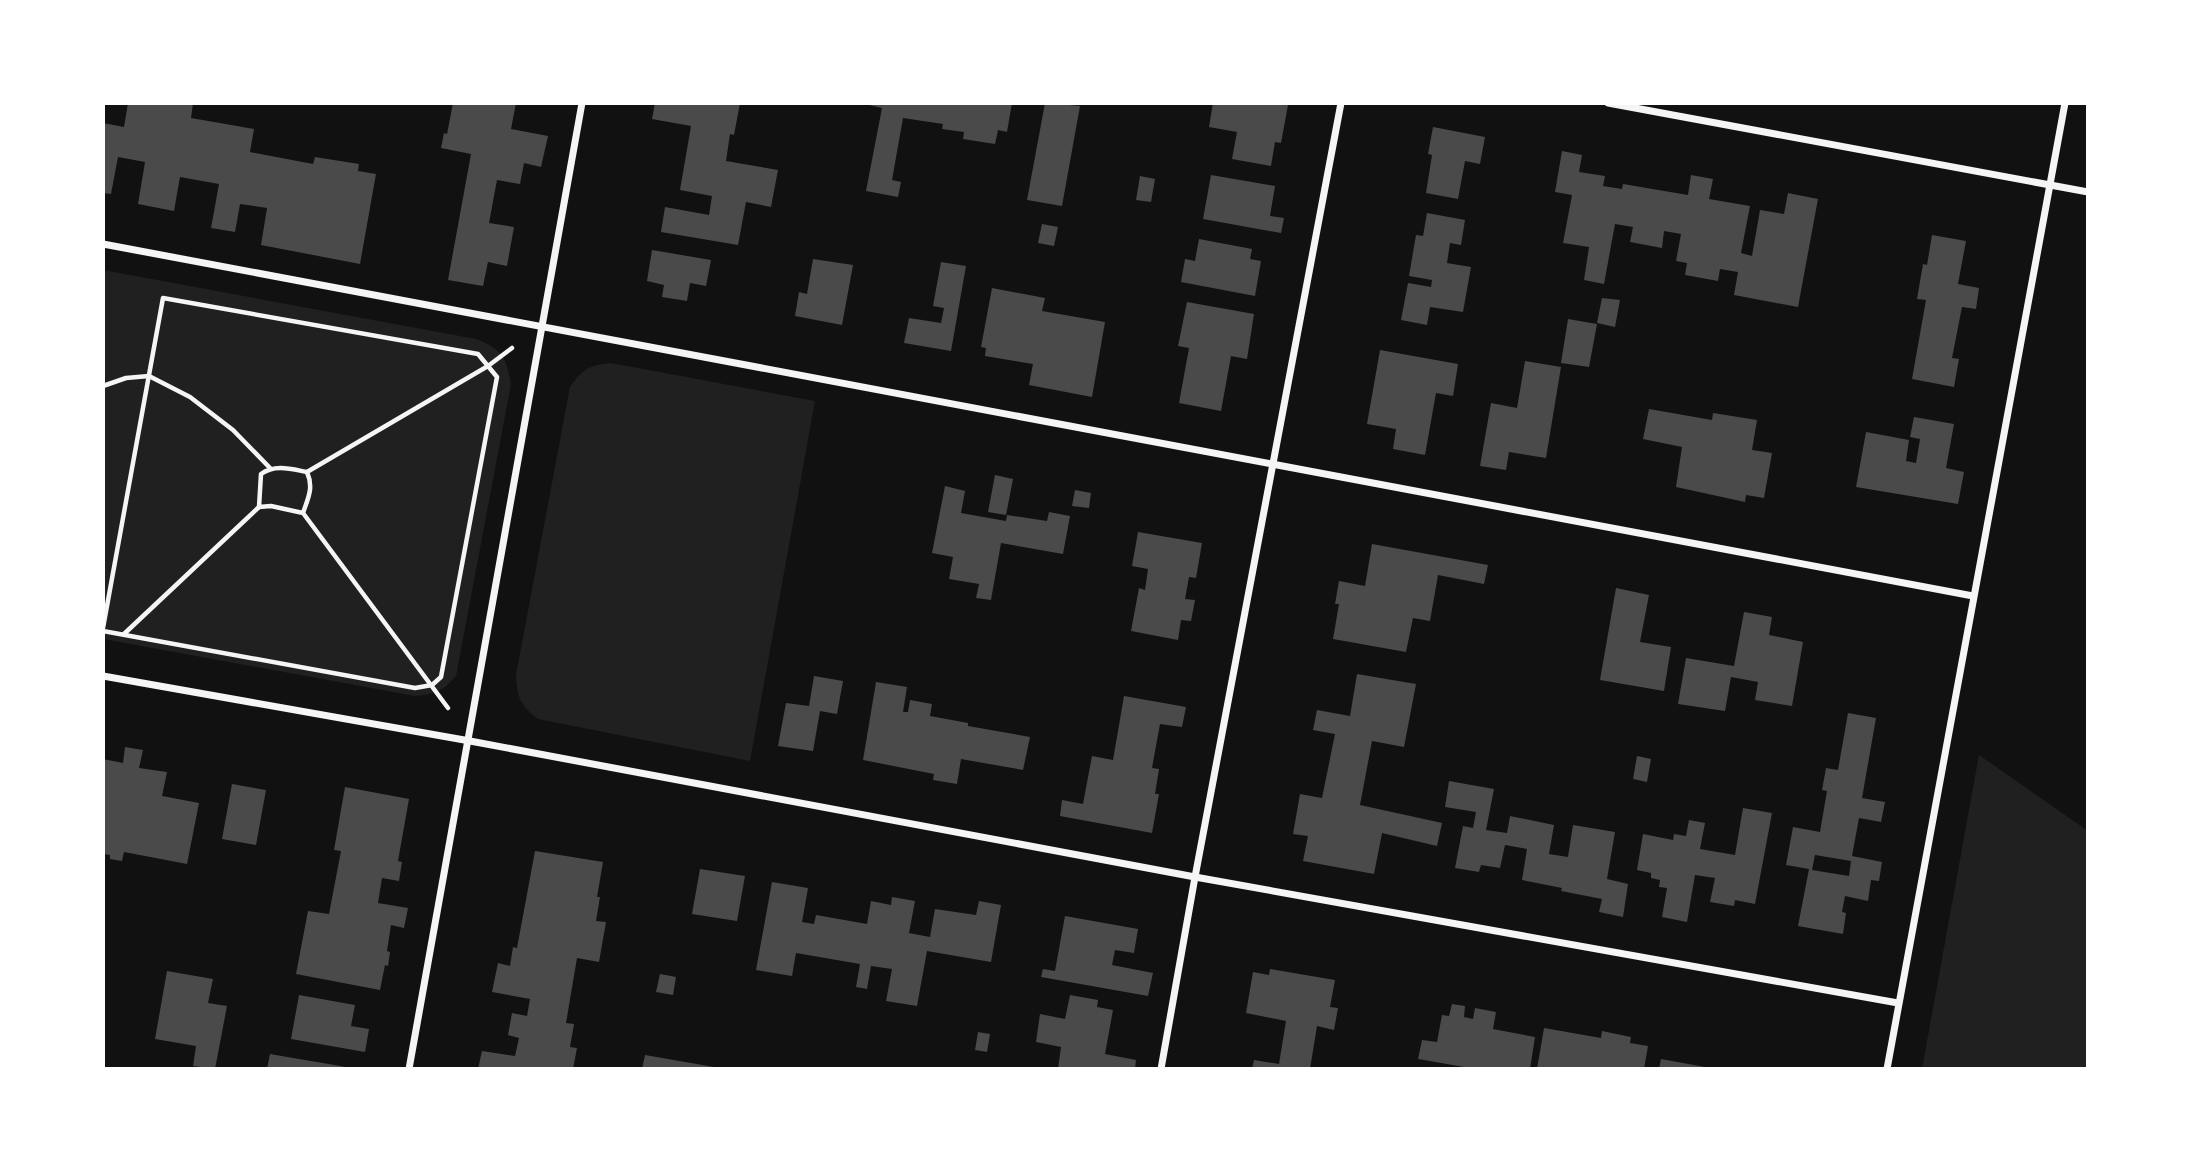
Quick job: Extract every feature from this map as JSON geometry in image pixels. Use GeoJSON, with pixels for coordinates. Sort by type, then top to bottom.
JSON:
{"type":"FeatureCollection","features":[{"type":"Feature","properties":{"kind":"street"},"geometry":{"type":"LineString","coordinates":[[409,1069],[470,741],[582,103]]}},
{"type":"Feature","properties":{"kind":"street"},"geometry":{"type":"LineString","coordinates":[[1161,1069],[1341,103]]}},
{"type":"Feature","properties":{"kind":"street"},"geometry":{"type":"LineString","coordinates":[[1608,103],[2088,192]]}},
{"type":"Feature","properties":{"kind":"street"},"geometry":{"type":"LineString","coordinates":[[1887,1069],[2065,103]]}},
{"type":"Feature","properties":{"kind":"street"},"geometry":{"type":"LineString","coordinates":[[103,244],[1973,596]]}},
{"type":"Feature","properties":{"kind":"street"},"geometry":{"type":"LineString","coordinates":[[103,676],[1898,1003]]}},
{"type":"Feature","properties":{"kind":"path"},"geometry":{"type":"LineString","coordinates":[[163,298],[478,354],[497,377],[441,677],[432,685],[415,688],[103,630],[149,376],[163,298]]}},
{"type":"Feature","properties":{"kind":"path"},"geometry":{"type":"LineString","coordinates":[[103,386],[126,378],[149,376],[190,397],[233,430],[270,468],[307,472],[488,366],[542,326]]}},
{"type":"Feature","properties":{"kind":"path"},"geometry":{"type":"LineString","coordinates":[[259,507],[261,474],[270,468]]}},
{"type":"Feature","properties":{"kind":"path"},"geometry":{"type":"LineString","coordinates":[[303,513],[309,501],[311,481],[307,472]]}},
{"type":"Feature","properties":{"kind":"path"},"geometry":{"type":"LineString","coordinates":[[123,635],[259,507],[271,506],[303,513],[432,685],[470,741]]}},
{"type":"Feature","properties":{"kind":"shaded area"},"geometry":{"type":"Polygon","coordinates":[[[103,270],[476,339],[492,346],[501,355],[511,384],[456,676],[447,685],[433,693],[415,696],[103,639],[103,270]]]}},
{"type":"Feature","properties":{"kind":"shaded area"},"geometry":{"type":"Polygon","coordinates":[[[611,363],[815,401],[750,761],[538,719],[523,705],[517,690],[516,675],[570,387],[587,369],[611,363]]]}},
{"type":"Feature","properties":{"kind":"shaded area"},"geometry":{"type":"Polygon","coordinates":[[[1979,755],[2088,831],[2088,1069],[1922,1069],[1979,755]]]}},
{"type":"Feature","properties":{"kind":"building"},"geometry":{"type":"Polygon","coordinates":[[[128,103],[193,103],[191,118],[254,129],[250,152],[313,164],[315,157],[359,164],[358,171],[376,174],[360,264],[261,245],[267,208],[240,204],[235,232],[211,228],[219,184],[180,177],[174,211],[138,204],[145,162],[118,157],[111,194],[103,193],[103,123],[124,127],[128,103]]]}},
{"type":"Feature","properties":{"kind":"building"},"geometry":{"type":"Polygon","coordinates":[[[453,103],[516,103],[511,129],[548,136],[541,167],[524,163],[520,184],[497,180],[489,223],[514,227],[507,266],[488,262],[483,286],[448,280],[471,154],[441,148],[444,133],[447,134],[453,103]]]}},
{"type":"Feature","properties":{"kind":"building"},"geometry":{"type":"Polygon","coordinates":[[[655,103],[740,103],[734,135],[730,134],[726,161],[778,170],[771,207],[746,202],[738,245],[661,232],[665,207],[709,215],[712,196],[680,190],[691,126],[652,119],[655,103]]]}},
{"type":"Feature","properties":{"kind":"building"},"geometry":{"type":"Polygon","coordinates":[[[861,103],[1012,103],[1007,132],[998,130],[995,144],[963,139],[964,132],[942,129],[943,124],[903,118],[892,180],[901,182],[898,197],[866,191],[882,108],[861,103]]]}},
{"type":"Feature","properties":{"kind":"building"},"geometry":{"type":"Polygon","coordinates":[[[1045,103],[1080,106],[1062,206],[1027,200],[1045,103]]]}},
{"type":"Feature","properties":{"kind":"building"},"geometry":{"type":"Polygon","coordinates":[[[1213,103],[1288,105],[1281,143],[1275,142],[1271,166],[1232,159],[1237,132],[1209,127],[1213,103]]]}},
{"type":"Feature","properties":{"kind":"building"},"geometry":{"type":"Polygon","coordinates":[[[1433,127],[1485,137],[1480,164],[1465,161],[1458,199],[1426,193],[1432,155],[1428,154],[1433,127]]]}},
{"type":"Feature","properties":{"kind":"building"},"geometry":{"type":"Polygon","coordinates":[[[1562,151],[1582,155],[1579,172],[1605,176],[1603,186],[1622,189],[1623,184],[1688,195],[1691,175],[1713,179],[1709,199],[1750,206],[1741,253],[1752,256],[1760,210],[1784,214],[1788,193],[1818,199],[1798,307],[1734,295],[1738,272],[1720,269],[1718,281],[1685,275],[1687,263],[1676,261],[1681,234],[1664,231],[1662,248],[1630,242],[1633,227],[1615,224],[1604,284],[1584,280],[1589,247],[1563,243],[1572,195],[1555,192],[1562,151]]]}},
{"type":"Feature","properties":{"kind":"building"},"geometry":{"type":"Polygon","coordinates":[[[1211,175],[1275,186],[1270,216],[1284,218],[1281,233],[1203,219],[1211,175]]]}},
{"type":"Feature","properties":{"kind":"building"},"geometry":{"type":"Polygon","coordinates":[[[1140,176],[1155,179],[1151,202],[1136,200],[1140,176]]]}},
{"type":"Feature","properties":{"kind":"building"},"geometry":{"type":"Polygon","coordinates":[[[1427,213],[1465,220],[1461,245],[1450,243],[1447,263],[1471,267],[1463,312],[1430,307],[1427,325],[1401,320],[1408,283],[1431,287],[1432,280],[1409,276],[1416,235],[1423,236],[1427,213]]]}},
{"type":"Feature","properties":{"kind":"building"},"geometry":{"type":"Polygon","coordinates":[[[1042,224],[1058,227],[1054,246],[1038,243],[1042,224]]]}},
{"type":"Feature","properties":{"kind":"building"},"geometry":{"type":"Polygon","coordinates":[[[1932,235],[1966,241],[1958,284],[1979,288],[1976,309],[1962,307],[1952,358],[1959,359],[1954,387],[1912,379],[1926,300],[1917,299],[1923,264],[1927,265],[1932,235]]]}},
{"type":"Feature","properties":{"kind":"building"},"geometry":{"type":"Polygon","coordinates":[[[1199,239],[1252,249],[1250,259],[1261,261],[1255,296],[1181,282],[1185,259],[1195,261],[1199,239]]]}},
{"type":"Feature","properties":{"kind":"building"},"geometry":{"type":"Polygon","coordinates":[[[652,250],[711,260],[706,286],[690,283],[687,301],[662,297],[664,285],[647,281],[652,250]]]}},
{"type":"Feature","properties":{"kind":"building"},"geometry":{"type":"Polygon","coordinates":[[[813,259],[853,265],[842,325],[795,316],[799,292],[807,294],[813,259]]]}},
{"type":"Feature","properties":{"kind":"building"},"geometry":{"type":"Polygon","coordinates":[[[941,262],[966,266],[951,351],[904,343],[909,318],[941,323],[944,308],[933,306],[941,262]]]}},
{"type":"Feature","properties":{"kind":"building"},"geometry":{"type":"Polygon","coordinates":[[[992,288],[1045,298],[1042,311],[1105,322],[1092,397],[1029,385],[1033,364],[985,356],[986,348],[981,347],[992,288]]]}},
{"type":"Feature","properties":{"kind":"building"},"geometry":{"type":"Polygon","coordinates":[[[1602,298],[1620,300],[1615,327],[1597,323],[1602,298]]]}},
{"type":"Feature","properties":{"kind":"building"},"geometry":{"type":"Polygon","coordinates":[[[1187,302],[1254,314],[1247,359],[1231,356],[1221,411],[1179,403],[1189,348],[1178,346],[1187,302]]]}},
{"type":"Feature","properties":{"kind":"building"},"geometry":{"type":"Polygon","coordinates":[[[1568,319],[1597,324],[1589,367],[1561,363],[1568,319]]]}},
{"type":"Feature","properties":{"kind":"building"},"geometry":{"type":"Polygon","coordinates":[[[1380,350],[1458,364],[1453,396],[1436,393],[1425,455],[1393,449],[1396,429],[1367,424],[1380,350]]]}},
{"type":"Feature","properties":{"kind":"building"},"geometry":{"type":"Polygon","coordinates":[[[1525,361],[1561,367],[1546,458],[1509,452],[1506,470],[1480,466],[1491,403],[1517,408],[1525,361]]]}},
{"type":"Feature","properties":{"kind":"building"},"geometry":{"type":"Polygon","coordinates":[[[1649,409],[1712,420],[1713,413],[1757,420],[1752,450],[1772,453],[1764,498],[1746,495],[1745,502],[1676,487],[1682,447],[1643,439],[1649,409]]]}},
{"type":"Feature","properties":{"kind":"building"},"geometry":{"type":"Polygon","coordinates":[[[1914,417],[1954,424],[1946,468],[1964,472],[1958,504],[1856,487],[1866,432],[1909,440],[1906,461],[1916,463],[1920,439],[1910,437],[1914,417]]]}},
{"type":"Feature","properties":{"kind":"building"},"geometry":{"type":"Polygon","coordinates":[[[995,475],[1013,479],[1006,515],[988,512],[995,475]]]}},
{"type":"Feature","properties":{"kind":"building"},"geometry":{"type":"Polygon","coordinates":[[[945,486],[965,491],[961,513],[1006,521],[1007,515],[1047,521],[1049,512],[1070,516],[1063,554],[1001,543],[991,600],[976,598],[979,584],[949,579],[953,557],[932,553],[945,486]]]}},
{"type":"Feature","properties":{"kind":"building"},"geometry":{"type":"Polygon","coordinates":[[[1075,490],[1091,493],[1089,508],[1072,506],[1075,490]]]}},
{"type":"Feature","properties":{"kind":"building"},"geometry":{"type":"Polygon","coordinates":[[[1138,532],[1202,543],[1196,578],[1189,577],[1185,599],[1195,600],[1191,621],[1181,620],[1178,640],[1131,631],[1139,588],[1145,590],[1148,569],[1132,566],[1138,532]]]}},
{"type":"Feature","properties":{"kind":"building"},"geometry":{"type":"Polygon","coordinates":[[[1372,544],[1488,565],[1484,584],[1438,575],[1430,621],[1413,618],[1406,652],[1333,639],[1339,604],[1335,604],[1339,581],[1365,586],[1372,544]]]}},
{"type":"Feature","properties":{"kind":"building"},"geometry":{"type":"Polygon","coordinates":[[[1616,588],[1649,595],[1640,642],[1671,647],[1664,691],[1600,680],[1616,588]]]}},
{"type":"Feature","properties":{"kind":"building"},"geometry":{"type":"Polygon","coordinates":[[[1744,612],[1772,617],[1769,635],[1803,642],[1792,706],[1755,700],[1758,682],[1731,677],[1725,711],[1678,704],[1686,658],[1734,666],[1744,612]]]}},
{"type":"Feature","properties":{"kind":"building"},"geometry":{"type":"Polygon","coordinates":[[[1357,674],[1416,684],[1404,747],[1372,741],[1360,805],[1442,823],[1437,846],[1382,833],[1374,874],[1303,861],[1308,836],[1293,834],[1300,794],[1322,798],[1335,734],[1313,730],[1317,710],[1350,716],[1357,674]]]}},
{"type":"Feature","properties":{"kind":"building"},"geometry":{"type":"Polygon","coordinates":[[[814,676],[843,681],[837,714],[820,711],[813,751],[778,746],[786,703],[809,706],[814,676]]]}},
{"type":"Feature","properties":{"kind":"building"},"geometry":{"type":"Polygon","coordinates":[[[876,682],[907,687],[903,712],[908,712],[910,700],[932,704],[930,716],[1030,737],[1023,770],[961,759],[957,784],[933,780],[934,774],[863,760],[876,682]]]}},
{"type":"Feature","properties":{"kind":"building"},"geometry":{"type":"Polygon","coordinates":[[[1124,696],[1186,707],[1182,727],[1160,724],[1152,768],[1159,769],[1155,794],[1159,794],[1152,833],[1060,816],[1062,800],[1083,804],[1092,756],[1113,760],[1124,696]]]}},
{"type":"Feature","properties":{"kind":"building"},"geometry":{"type":"Polygon","coordinates":[[[1848,713],[1876,718],[1862,798],[1885,802],[1881,822],[1859,818],[1852,856],[1882,862],[1879,881],[1871,880],[1868,901],[1845,896],[1842,912],[1846,913],[1843,934],[1798,926],[1809,869],[1786,865],[1793,827],[1820,832],[1827,791],[1822,790],[1826,768],[1838,770],[1848,713]],[[1815,855],[1812,870],[1849,876],[1851,861],[1815,855]]]}},
{"type":"Feature","properties":{"kind":"building"},"geometry":{"type":"Polygon","coordinates":[[[125,747],[143,750],[139,768],[167,772],[162,796],[199,803],[187,864],[124,852],[122,861],[110,859],[110,855],[103,854],[103,759],[123,763],[125,747]]]}},
{"type":"Feature","properties":{"kind":"building"},"geometry":{"type":"Polygon","coordinates":[[[1637,756],[1651,759],[1647,782],[1633,779],[1637,756]]]}},
{"type":"Feature","properties":{"kind":"building"},"geometry":{"type":"Polygon","coordinates":[[[1449,781],[1494,789],[1486,830],[1507,833],[1510,816],[1554,825],[1549,854],[1568,857],[1573,825],[1615,832],[1607,879],[1628,884],[1623,917],[1599,912],[1602,899],[1522,880],[1527,849],[1505,845],[1500,868],[1481,865],[1479,872],[1455,868],[1463,826],[1473,828],[1476,812],[1445,807],[1449,781]]]}},
{"type":"Feature","properties":{"kind":"building"},"geometry":{"type":"Polygon","coordinates":[[[232,784],[266,790],[256,845],[222,839],[232,784]]]}},
{"type":"Feature","properties":{"kind":"building"},"geometry":{"type":"Polygon","coordinates":[[[345,787],[409,799],[398,861],[402,862],[399,881],[382,878],[378,903],[408,908],[404,928],[391,925],[388,966],[385,965],[380,990],[296,974],[308,911],[329,914],[341,851],[334,850],[345,787]]]}},
{"type":"Feature","properties":{"kind":"building"},"geometry":{"type":"Polygon","coordinates":[[[1743,808],[1772,813],[1755,904],[1735,900],[1734,906],[1710,902],[1715,878],[1695,875],[1687,922],[1662,917],[1667,888],[1659,887],[1660,880],[1651,878],[1651,873],[1637,870],[1643,834],[1673,840],[1674,834],[1686,836],[1689,820],[1705,823],[1700,849],[1735,855],[1743,808]]]}},
{"type":"Feature","properties":{"kind":"building"},"geometry":{"type":"Polygon","coordinates":[[[535,851],[603,862],[596,921],[606,922],[599,962],[577,958],[566,1023],[574,1024],[570,1047],[577,1048],[573,1069],[478,1069],[482,1051],[515,1056],[519,1038],[508,1035],[512,1013],[527,1016],[530,999],[492,992],[498,963],[510,966],[513,947],[517,948],[535,851]]]}},
{"type":"Feature","properties":{"kind":"building"},"geometry":{"type":"Polygon","coordinates":[[[700,869],[745,876],[737,921],[692,914],[700,869]]]}},
{"type":"Feature","properties":{"kind":"building"},"geometry":{"type":"Polygon","coordinates":[[[772,882],[808,888],[802,922],[814,924],[816,915],[867,924],[871,901],[891,905],[892,897],[915,901],[909,933],[930,937],[935,909],[976,915],[979,901],[1001,905],[991,962],[927,951],[917,1006],[886,1001],[892,969],[871,966],[867,989],[856,987],[860,964],[796,953],[792,976],[756,970],[772,882]]]}},
{"type":"Feature","properties":{"kind":"building"},"geometry":{"type":"Polygon","coordinates":[[[1065,916],[1138,929],[1134,953],[1115,950],[1112,965],[1153,973],[1148,996],[1041,977],[1043,969],[1055,971],[1065,916]]]}},
{"type":"Feature","properties":{"kind":"building"},"geometry":{"type":"Polygon","coordinates":[[[1270,969],[1335,980],[1330,1007],[1338,1008],[1334,1030],[1317,1026],[1310,1069],[1252,1069],[1254,1060],[1279,1064],[1286,1021],[1246,1013],[1253,972],[1269,975],[1270,969]]]}},
{"type":"Feature","properties":{"kind":"building"},"geometry":{"type":"Polygon","coordinates":[[[167,971],[213,979],[208,1003],[227,1006],[215,1069],[193,1066],[196,1046],[155,1039],[167,971]]]}},
{"type":"Feature","properties":{"kind":"building"},"geometry":{"type":"Polygon","coordinates":[[[660,974],[676,977],[673,995],[656,992],[660,974]]]}},
{"type":"Feature","properties":{"kind":"building"},"geometry":{"type":"Polygon","coordinates":[[[299,995],[355,1005],[351,1026],[369,1029],[365,1052],[291,1039],[299,995]]]}},
{"type":"Feature","properties":{"kind":"building"},"geometry":{"type":"Polygon","coordinates":[[[1070,995],[1098,1000],[1097,1007],[1113,1010],[1105,1054],[1136,1060],[1135,1069],[1058,1069],[1061,1047],[1036,1042],[1040,1014],[1065,1019],[1070,995]]]}},
{"type":"Feature","properties":{"kind":"building"},"geometry":{"type":"Polygon","coordinates":[[[1452,1004],[1465,1006],[1464,1017],[1473,1019],[1475,1008],[1496,1012],[1493,1029],[1535,1037],[1530,1069],[1464,1069],[1418,1059],[1422,1040],[1437,1042],[1442,1015],[1449,1016],[1452,1004]]]}},
{"type":"Feature","properties":{"kind":"building"},"geometry":{"type":"Polygon","coordinates":[[[1544,1028],[1601,1038],[1602,1031],[1631,1037],[1630,1043],[1648,1046],[1644,1069],[1537,1069],[1544,1028]]]}},
{"type":"Feature","properties":{"kind":"building"},"geometry":{"type":"Polygon","coordinates":[[[978,1032],[990,1034],[987,1052],[975,1050],[978,1032]]]}},
{"type":"Feature","properties":{"kind":"building"},"geometry":{"type":"Polygon","coordinates":[[[270,1054],[346,1067],[346,1069],[267,1069],[270,1054]]]}},
{"type":"Feature","properties":{"kind":"building"},"geometry":{"type":"Polygon","coordinates":[[[645,1055],[714,1067],[714,1069],[642,1069],[645,1055]]]}},
{"type":"Feature","properties":{"kind":"building"},"geometry":{"type":"Polygon","coordinates":[[[1661,1059],[1705,1067],[1705,1069],[1659,1069],[1661,1059]]]}}]}
